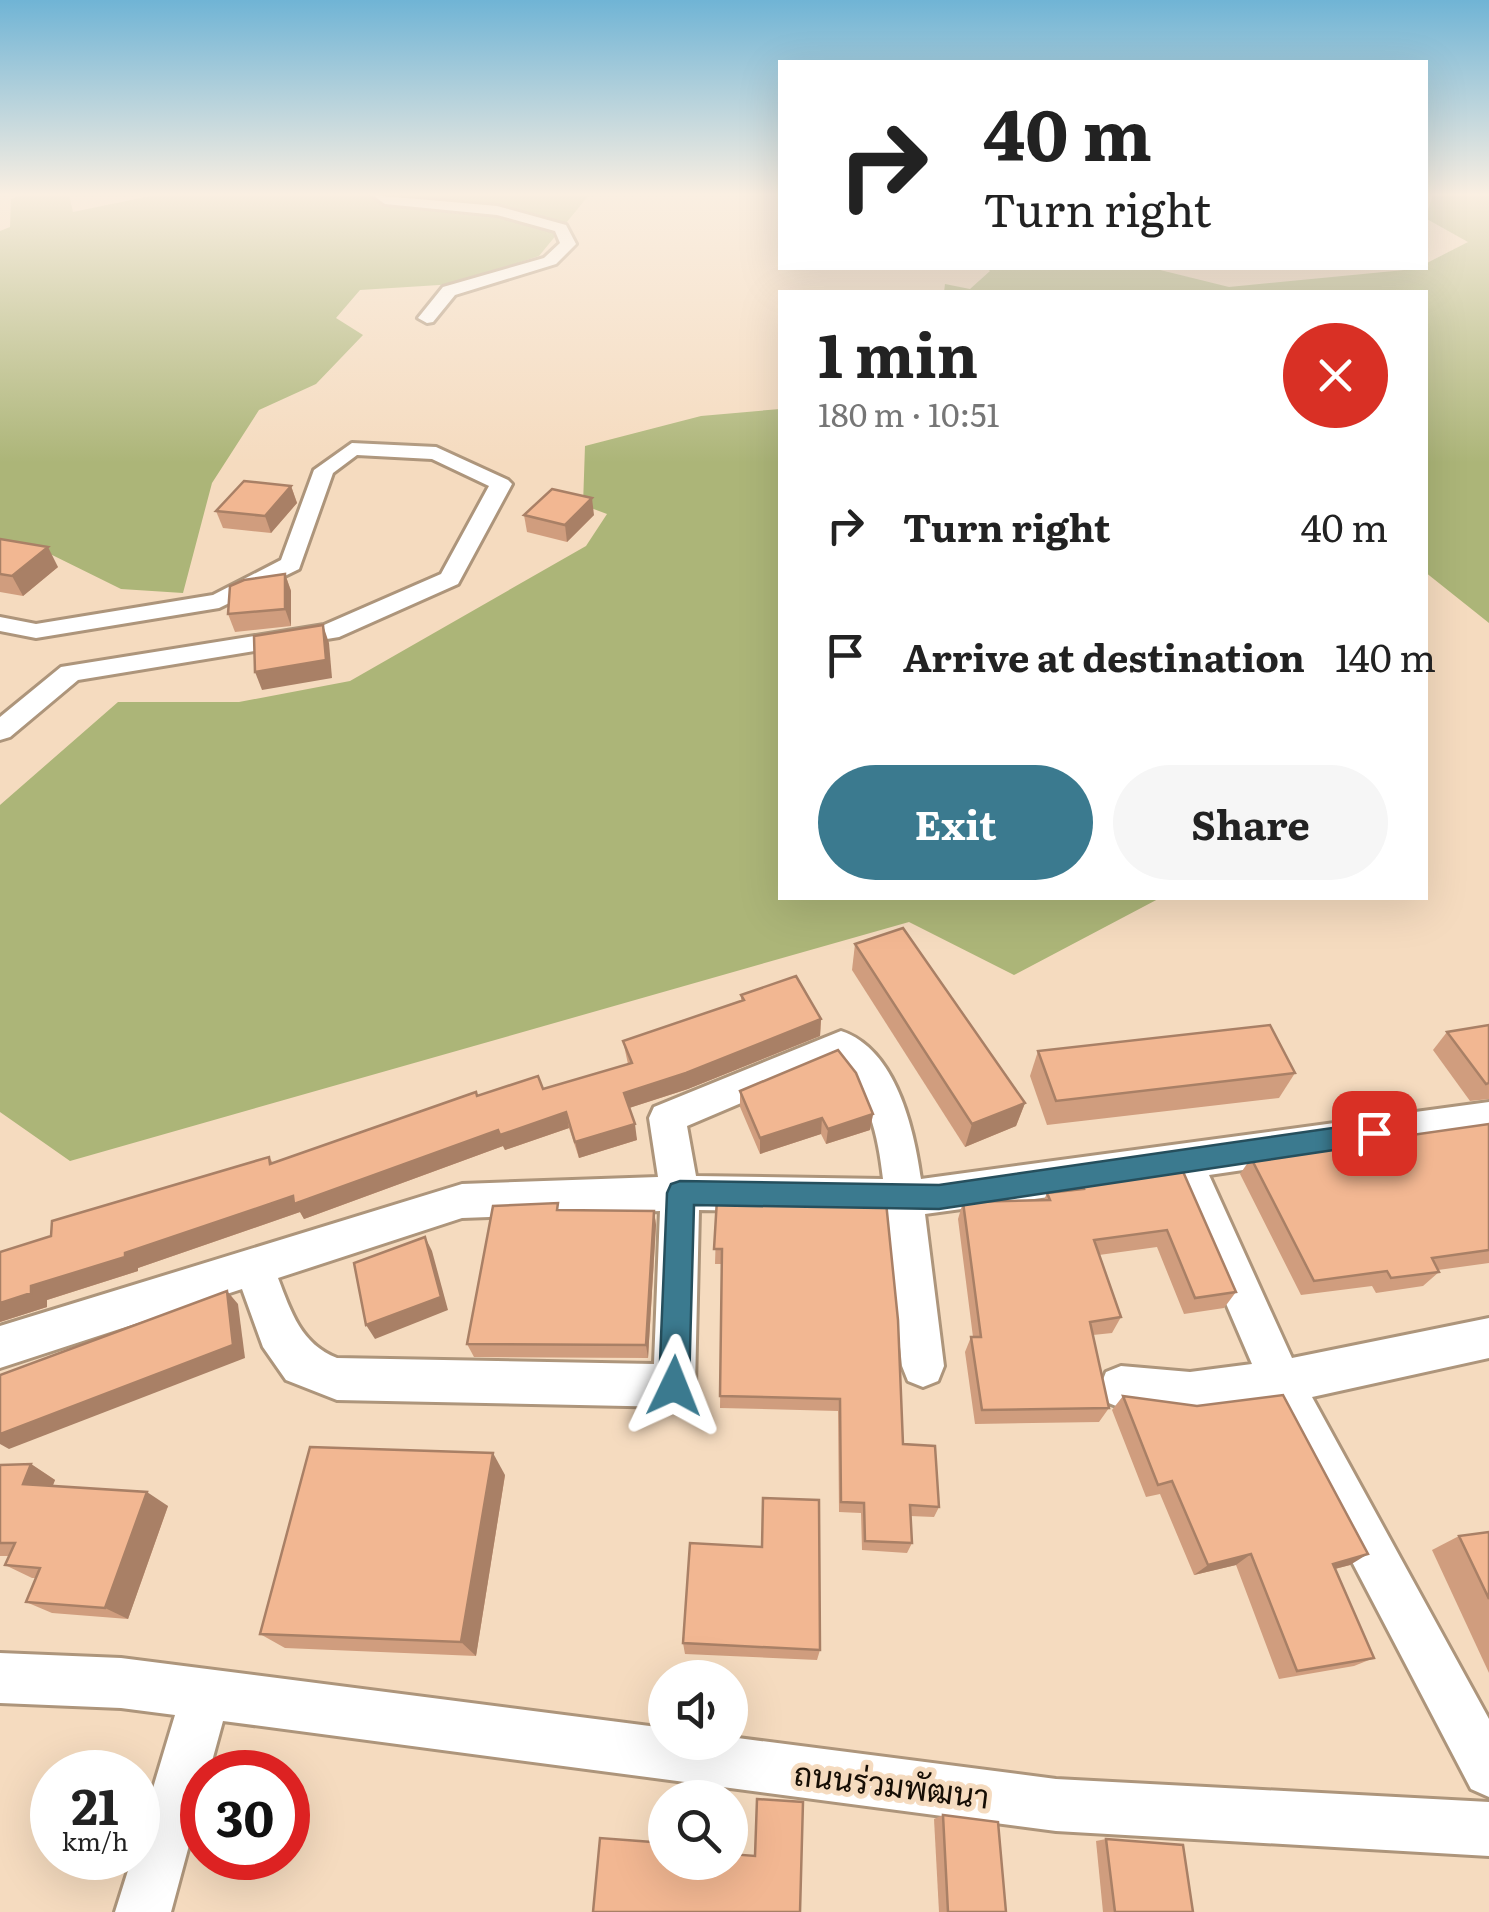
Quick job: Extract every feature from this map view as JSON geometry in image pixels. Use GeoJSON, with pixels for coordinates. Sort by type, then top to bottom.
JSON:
{"type":"FeatureCollection","features":[{"type":"Feature","properties":{"kind":"street"},"geometry":{"type":"LineString","coordinates":[[428,318],[449,291],[472,284]]}},
{"type":"Feature","properties":{"kind":"street"},"geometry":{"type":"LineString","coordinates":[[0,624],[36,631],[220,601],[290,564],[324,470],[352,448],[436,453],[501,484],[450,580],[330,632],[70,673],[0,731]]}},
{"type":"Feature","properties":{"kind":"street"},"geometry":{"type":"LineString","coordinates":[[255,1269],[278,1333],[289,1349],[301,1365],[336,1379],[674,1386],[680,1193],[667,1118],[841,1044],[854,1054],[889,1111],[906,1194],[923,1366]]}},
{"type":"Feature","properties":{"kind":"street"},"geometry":{"type":"LineString","coordinates":[[0,1348],[462,1201],[680,1193],[939,1197],[1489,1118]]}},
{"type":"Feature","properties":{"kind":"street"},"geometry":{"type":"LineString","coordinates":[[1183,1159],[1281,1382],[1489,1770]]}},
{"type":"Feature","properties":{"kind":"street"},"geometry":{"type":"LineString","coordinates":[[1122,1387],[1190,1394],[1281,1382],[1489,1338]]}},
{"type":"Feature","properties":{"kind":"street","name":"ถนนร่วมพัฒนา"},"geometry":{"type":"LineString","coordinates":[[0,1678],[122,1683],[1056,1805],[1489,1829]]}},
{"type":"Feature","properties":{"kind":"street"},"geometry":{"type":"LineString","coordinates":[[143,1912],[206,1694]]}},
{"type":"Feature","properties":{"kind":"green space"},"geometry":{"type":"Polygon","coordinates":[[[0,284],[451,284],[360,290],[336,318],[363,335],[316,384],[259,410],[212,483],[183,593],[121,589],[42,550],[0,546],[0,284]]]}},
{"type":"Feature","properties":{"kind":"green space"},"geometry":{"type":"Polygon","coordinates":[[[945,284],[970,289],[975,284],[1489,284],[1489,623],[1428,574],[1428,290],[944,290],[945,284]]]}},
{"type":"Feature","properties":{"kind":"green space"},"geometry":{"type":"Polygon","coordinates":[[[778,409],[778,900],[1156,900],[1014,975],[909,922],[70,1161],[0,1112],[0,805],[118,702],[239,702],[350,681],[586,546],[607,514],[583,505],[585,446],[701,416],[778,409]]]}},
{"type":"Feature","properties":{"kind":"building"},"geometry":{"type":"Polygon","coordinates":[[[244,481],[291,486],[265,516],[216,511],[244,481]]]}},
{"type":"Feature","properties":{"kind":"building"},"geometry":{"type":"Polygon","coordinates":[[[552,489],[592,498],[565,525],[524,515],[552,489]]]}},
{"type":"Feature","properties":{"kind":"building"},"geometry":{"type":"Polygon","coordinates":[[[0,539],[48,547],[12,576],[0,574],[0,539]]]}},
{"type":"Feature","properties":{"kind":"building"},"geometry":{"type":"Polygon","coordinates":[[[285,574],[285,609],[228,614],[230,586],[285,574]]]}},
{"type":"Feature","properties":{"kind":"building"},"geometry":{"type":"Polygon","coordinates":[[[323,625],[326,660],[255,672],[254,636],[323,625]]]}},
{"type":"Feature","properties":{"kind":"building"},"geometry":{"type":"Polygon","coordinates":[[[903,928],[1025,1103],[972,1124],[855,944],[903,928]]]}},
{"type":"Feature","properties":{"kind":"building"},"geometry":{"type":"Polygon","coordinates":[[[796,976],[821,1019],[686,1073],[624,1093],[635,1124],[575,1142],[566,1112],[500,1135],[498,1130],[294,1204],[293,1196],[125,1253],[125,1257],[31,1286],[31,1293],[0,1303],[0,1252],[51,1236],[52,1221],[269,1157],[270,1164],[476,1092],[477,1096],[538,1076],[543,1089],[632,1063],[623,1041],[744,1000],[741,995],[796,976]]]}},
{"type":"Feature","properties":{"kind":"building"},"geometry":{"type":"Polygon","coordinates":[[[1270,1025],[1295,1073],[1056,1101],[1038,1051],[1270,1025]]]}},
{"type":"Feature","properties":{"kind":"building"},"geometry":{"type":"Polygon","coordinates":[[[1489,1025],[1489,1083],[1486,1084],[1447,1032],[1489,1025]]]}},
{"type":"Feature","properties":{"kind":"building"},"geometry":{"type":"Polygon","coordinates":[[[838,1050],[856,1073],[873,1114],[828,1129],[822,1118],[760,1138],[740,1091],[838,1050]]]}},
{"type":"Feature","properties":{"kind":"building"},"geometry":{"type":"Polygon","coordinates":[[[1489,1124],[1489,1250],[1432,1258],[1439,1272],[1391,1278],[1387,1271],[1314,1281],[1251,1158],[1489,1124]]]}},
{"type":"Feature","properties":{"kind":"building"},"geometry":{"type":"Polygon","coordinates":[[[1181,1167],[1236,1292],[1195,1298],[1167,1230],[1094,1240],[1121,1317],[1090,1322],[1109,1408],[982,1410],[971,1337],[981,1337],[963,1202],[1050,1200],[1047,1193],[1084,1189],[1081,1180],[1181,1167]]]}},
{"type":"Feature","properties":{"kind":"building"},"geometry":{"type":"Polygon","coordinates":[[[717,1199],[886,1202],[898,1320],[903,1444],[935,1446],[939,1507],[910,1505],[912,1543],[865,1541],[864,1503],[841,1502],[840,1399],[720,1396],[722,1249],[714,1249],[717,1199]]]}},
{"type":"Feature","properties":{"kind":"building"},"geometry":{"type":"Polygon","coordinates":[[[558,1203],[557,1210],[654,1211],[646,1345],[467,1344],[493,1206],[558,1203]]]}},
{"type":"Feature","properties":{"kind":"building"},"geometry":{"type":"Polygon","coordinates":[[[425,1237],[441,1297],[366,1325],[354,1263],[425,1237]]]}},
{"type":"Feature","properties":{"kind":"building"},"geometry":{"type":"Polygon","coordinates":[[[227,1291],[233,1345],[0,1434],[0,1375],[227,1291]]]}},
{"type":"Feature","properties":{"kind":"building"},"geometry":{"type":"Polygon","coordinates":[[[1283,1395],[1368,1554],[1333,1564],[1374,1658],[1297,1671],[1251,1554],[1208,1565],[1172,1481],[1158,1485],[1123,1396],[1197,1406],[1283,1395]]]}},
{"type":"Feature","properties":{"kind":"building"},"geometry":{"type":"Polygon","coordinates":[[[310,1447],[493,1453],[461,1642],[260,1634],[310,1447]]]}},
{"type":"Feature","properties":{"kind":"building"},"geometry":{"type":"Polygon","coordinates":[[[31,1464],[23,1484],[147,1492],[105,1608],[26,1602],[40,1568],[5,1565],[15,1543],[0,1543],[0,1465],[31,1464]]]}},
{"type":"Feature","properties":{"kind":"building"},"geometry":{"type":"Polygon","coordinates":[[[763,1498],[819,1500],[820,1650],[683,1643],[690,1543],[762,1547],[763,1498]]]}},
{"type":"Feature","properties":{"kind":"building"},"geometry":{"type":"Polygon","coordinates":[[[1489,1532],[1489,1599],[1459,1536],[1489,1532]]]}},
{"type":"Feature","properties":{"kind":"building"},"geometry":{"type":"Polygon","coordinates":[[[757,1799],[803,1802],[800,1912],[593,1912],[600,1838],[648,1842],[648,1880],[748,1880],[748,1855],[755,1856],[757,1799]]]}},
{"type":"Feature","properties":{"kind":"building"},"geometry":{"type":"Polygon","coordinates":[[[943,1815],[998,1822],[1006,1912],[948,1912],[943,1815]]]}},
{"type":"Feature","properties":{"kind":"building"},"geometry":{"type":"Polygon","coordinates":[[[1106,1839],[1183,1845],[1193,1912],[1115,1912],[1106,1839]]]}},
{"type":"Feature","properties":{"kind":"route"},"geometry":{"type":"LineString","coordinates":[[674,1386],[680,1193],[939,1197],[1374,1133]]}}]}
